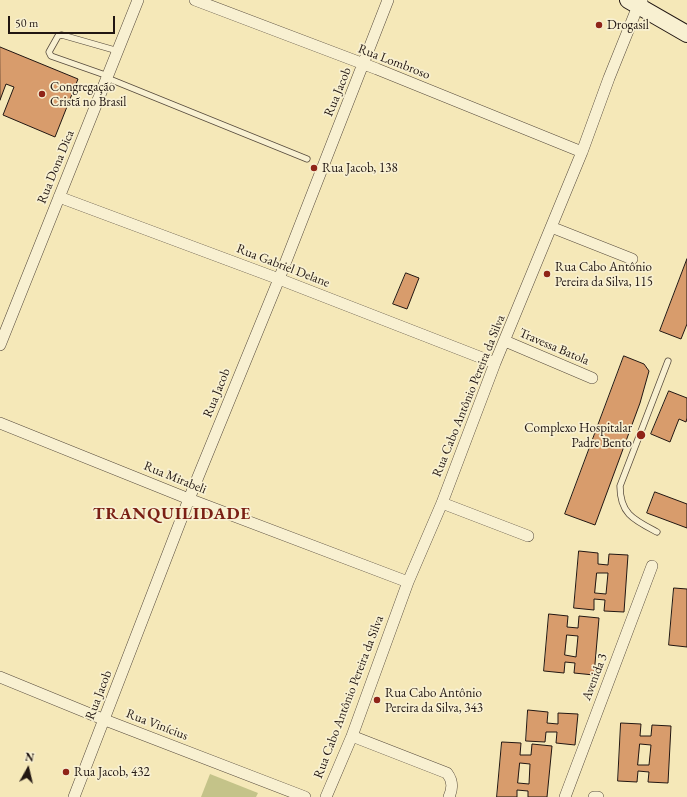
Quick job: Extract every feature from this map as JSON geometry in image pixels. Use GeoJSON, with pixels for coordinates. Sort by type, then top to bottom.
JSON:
{"type":"FeatureCollection","features":[{"type":"Feature","properties":{"kind":"main road"},"geometry":{"type":"LineString","coordinates":[[636,2],[687,34]]}},
{"type":"Feature","properties":{"kind":"street","name":"Rua Dona Dica"},"geometry":{"type":"LineString","coordinates":[[0,345],[138,0]]}},
{"type":"Feature","properties":{"kind":"street","name":"Rua Lombroso"},"geometry":{"type":"LineString","coordinates":[[195,0],[364,65],[582,152]]}},
{"type":"Feature","properties":{"kind":"street","name":"Rua Jacob"},"geometry":{"type":"LineString","coordinates":[[74,797],[189,499],[364,65],[388,0]]}},
{"type":"Feature","properties":{"kind":"street","name":"Rua Cabo Antônio Pereira da Silva"},"geometry":{"type":"LineString","coordinates":[[326,797],[352,736],[408,582],[442,503],[496,363],[582,152],[636,2]]}},
{"type":"Feature","properties":{"kind":"street","name":"Rua Gabriel Delane"},"geometry":{"type":"LineString","coordinates":[[59,197],[279,278],[496,363]]}},
{"type":"Feature","properties":{"kind":"street"},"geometry":{"type":"LineString","coordinates":[[551,226],[632,259]]}},
{"type":"Feature","properties":{"kind":"street","name":"Travessa Batola"},"geometry":{"type":"LineString","coordinates":[[505,341],[592,378]]}},
{"type":"Feature","properties":{"kind":"street","name":"Rua Mirabeli"},"geometry":{"type":"LineString","coordinates":[[0,423],[189,499],[408,582]]}},
{"type":"Feature","properties":{"kind":"street"},"geometry":{"type":"LineString","coordinates":[[442,503],[528,536]]}},
{"type":"Feature","properties":{"kind":"street","name":"Avenida 3"},"geometry":{"type":"LineString","coordinates":[[565,797],[652,566]]}},
{"type":"Feature","properties":{"kind":"street","name":"Rua Vinícius"},"geometry":{"type":"LineString","coordinates":[[0,677],[104,720],[305,797]]}},
{"type":"Feature","properties":{"kind":"street"},"geometry":{"type":"LineString","coordinates":[[352,736],[446,773],[452,782],[452,789],[449,797]]}},
{"type":"Feature","properties":{"kind":"lane"},"geometry":{"type":"LineString","coordinates":[[118,51],[62,35],[58,36],[49,52],[51,56],[107,77],[307,159]]}},
{"type":"Feature","properties":{"kind":"lane"},"geometry":{"type":"LineString","coordinates":[[657,532],[632,519],[620,500],[620,486],[668,361]]}},
{"type":"Feature","properties":{"kind":"shaded area"},"geometry":{"type":"Polygon","coordinates":[[[210,774],[258,793],[256,797],[201,797],[210,774]]]}},
{"type":"Feature","properties":{"kind":"building","name":"Congregação Cristã no Brasil"},"geometry":{"type":"Polygon","coordinates":[[[0,47],[78,79],[55,137],[3,115],[14,87],[6,84],[0,100],[0,47]]]}},
{"type":"Feature","properties":{"kind":"building"},"geometry":{"type":"Polygon","coordinates":[[[687,259],[687,324],[681,339],[660,331],[687,259]]]}},
{"type":"Feature","properties":{"kind":"building"},"geometry":{"type":"Polygon","coordinates":[[[406,273],[419,278],[407,309],[393,304],[406,273]]]}},
{"type":"Feature","properties":{"kind":"building"},"geometry":{"type":"Polygon","coordinates":[[[624,356],[644,364],[649,371],[640,403],[595,525],[565,514],[624,356]]]}},
{"type":"Feature","properties":{"kind":"building"},"geometry":{"type":"Polygon","coordinates":[[[669,391],[687,398],[686,422],[679,419],[670,442],[651,434],[669,391]]]}},
{"type":"Feature","properties":{"kind":"building"},"geometry":{"type":"Polygon","coordinates":[[[655,492],[687,504],[687,528],[647,513],[655,492]]]}},
{"type":"Feature","properties":{"kind":"building"},"geometry":{"type":"Polygon","coordinates":[[[579,551],[598,553],[598,564],[608,565],[609,554],[628,555],[624,612],[604,611],[605,600],[594,599],[594,610],[574,608],[579,551]],[[597,573],[595,593],[606,594],[608,573],[597,573]]]}},
{"type":"Feature","properties":{"kind":"building"},"geometry":{"type":"Polygon","coordinates":[[[674,588],[687,589],[687,647],[669,645],[674,588]]]}},
{"type":"Feature","properties":{"kind":"building"},"geometry":{"type":"Polygon","coordinates":[[[549,614],[568,616],[567,627],[578,628],[579,616],[599,618],[594,675],[574,673],[575,663],[565,662],[564,673],[544,671],[549,614]],[[567,635],[565,655],[576,657],[578,636],[567,635]]]}},
{"type":"Feature","properties":{"kind":"building"},"geometry":{"type":"Polygon","coordinates":[[[528,710],[548,712],[547,723],[558,724],[558,713],[578,714],[575,745],[556,743],[557,732],[546,732],[545,742],[526,741],[528,710]]]}},
{"type":"Feature","properties":{"kind":"building"},"geometry":{"type":"Polygon","coordinates":[[[621,723],[641,724],[640,736],[651,736],[652,725],[671,726],[668,783],[648,782],[649,772],[638,771],[637,782],[618,781],[621,723]],[[640,744],[638,765],[649,765],[651,745],[640,744]]]}},
{"type":"Feature","properties":{"kind":"building"},"geometry":{"type":"Polygon","coordinates":[[[502,742],[521,743],[520,755],[531,755],[532,744],[552,746],[547,797],[528,797],[528,791],[517,790],[517,797],[497,797],[502,742]],[[520,763],[518,783],[529,784],[530,764],[520,763]]]}},
{"type":"Feature","properties":{"kind":"place","name":"Drogasil"},"geometry":{"type":"Point","coordinates":[599,25]}},
{"type":"Feature","properties":{"kind":"place","name":"Congregação Cristã no Brasil"},"geometry":{"type":"Point","coordinates":[42,94]}},
{"type":"Feature","properties":{"kind":"place","name":"Rua Jacob, 138"},"geometry":{"type":"Point","coordinates":[314,168]}},
{"type":"Feature","properties":{"kind":"place","name":"Rua Cabo Antônio Pereira da Silva, 115"},"geometry":{"type":"Point","coordinates":[547,274]}},
{"type":"Feature","properties":{"kind":"place","name":"Complexo Hospitalar Padre Bento"},"geometry":{"type":"Point","coordinates":[641,435]}},
{"type":"Feature","properties":{"kind":"place","name":"Rua Cabo Antônio Pereira da Silva, 343"},"geometry":{"type":"Point","coordinates":[377,700]}},
{"type":"Feature","properties":{"kind":"place","name":"Rua Jacob, 432"},"geometry":{"type":"Point","coordinates":[66,772]}},
{"type":"Feature","properties":{"kind":"district","name":"TRANQUILIDADE"},"geometry":{"type":"Point","coordinates":[172,514]}}]}
